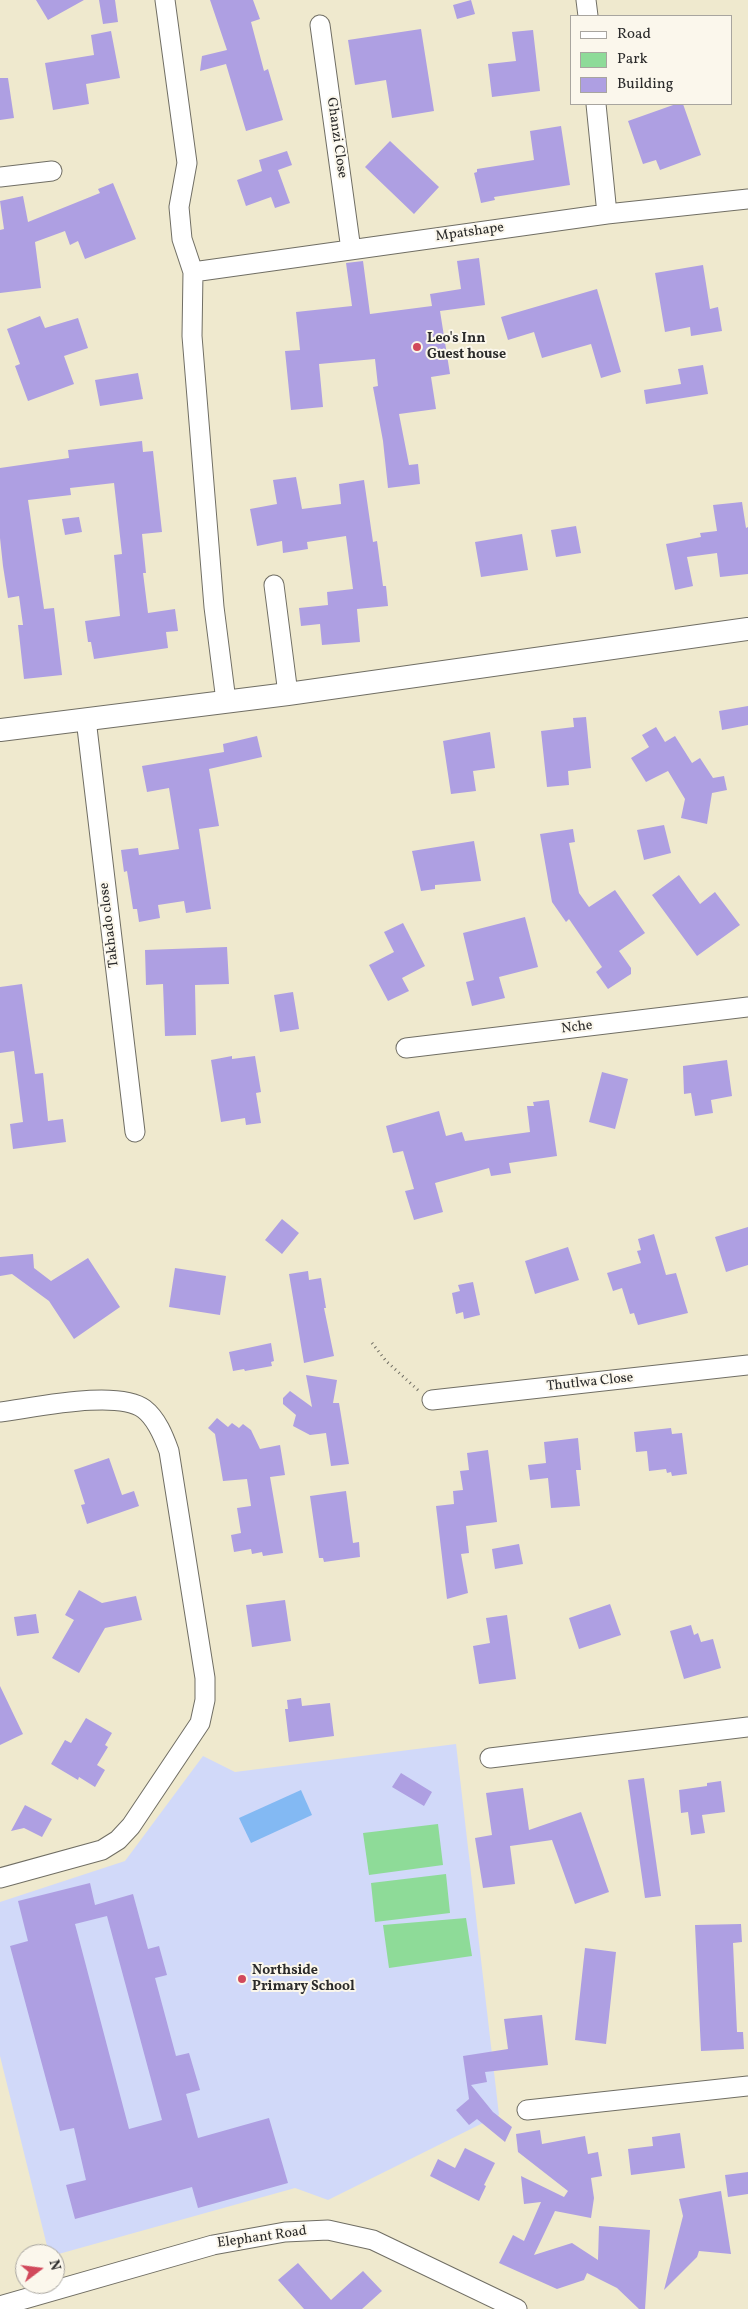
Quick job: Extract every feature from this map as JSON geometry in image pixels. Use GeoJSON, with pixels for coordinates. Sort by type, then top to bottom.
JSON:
{"type":"FeatureCollection","features":[{"type":"Feature","properties":{"kind":"street"},"geometry":{"type":"LineString","coordinates":[[165,0],[187,163],[179,207],[182,239],[193,272],[192,336],[214,607],[226,701]]}},
{"type":"Feature","properties":{"kind":"street"},"geometry":{"type":"LineString","coordinates":[[586,0],[588,15]]}},
{"type":"Feature","properties":{"kind":"street","name":"Ghanzi Close"},"geometry":{"type":"LineString","coordinates":[[320,25],[351,250]]}},
{"type":"Feature","properties":{"kind":"street"},"geometry":{"type":"LineString","coordinates":[[596,105],[607,214]]}},
{"type":"Feature","properties":{"kind":"street"},"geometry":{"type":"LineString","coordinates":[[0,177],[52,171]]}},
{"type":"Feature","properties":{"kind":"street","name":"Mpatshape"},"geometry":{"type":"LineString","coordinates":[[193,272],[607,214],[748,199]]}},
{"type":"Feature","properties":{"kind":"street"},"geometry":{"type":"LineString","coordinates":[[274,584],[288,694]]}},
{"type":"Feature","properties":{"kind":"street"},"geometry":{"type":"LineString","coordinates":[[0,730],[288,694],[748,629]]}},
{"type":"Feature","properties":{"kind":"street","name":"Takhado close"},"geometry":{"type":"LineString","coordinates":[[86,719],[135,1132]]}},
{"type":"Feature","properties":{"kind":"street","name":"Nche"},"geometry":{"type":"LineString","coordinates":[[406,1048],[748,1007]]}},
{"type":"Feature","properties":{"kind":"street","name":"Thutlwa Close"},"geometry":{"type":"LineString","coordinates":[[432,1400],[748,1366]]}},
{"type":"Feature","properties":{"kind":"street"},"geometry":{"type":"LineString","coordinates":[[0,1412],[102,1399],[127,1401],[144,1409],[162,1431],[169,1451],[205,1678],[205,1700],[200,1723],[130,1826],[118,1840],[102,1850],[0,1878]]}},
{"type":"Feature","properties":{"kind":"street"},"geometry":{"type":"LineString","coordinates":[[490,1758],[748,1727]]}},
{"type":"Feature","properties":{"kind":"street"},"geometry":{"type":"LineString","coordinates":[[527,2110],[748,2086]]}},
{"type":"Feature","properties":{"kind":"street","name":"Elephant Road"},"geometry":{"type":"LineString","coordinates":[[0,2306],[213,2245],[285,2232],[328,2230],[373,2240],[516,2309]]}},
{"type":"Feature","properties":{"kind":"path"},"geometry":{"type":"LineString","coordinates":[[372,1343],[386,1361],[432,1400]]}},
{"type":"Feature","properties":{"kind":"shaded area","name":"Northside Primary School"},"geometry":{"type":"Polygon","coordinates":[[[456,1744],[499,2115],[328,2200],[295,2188],[65,2252],[65,2244],[47,2244],[0,2056],[0,1902],[125,1861],[203,1756],[235,1772],[456,1744]]]}},
{"type":"Feature","properties":{"kind":"green space"},"geometry":{"type":"Polygon","coordinates":[[[438,1824],[443,1865],[369,1875],[363,1833],[438,1824]]]}},
{"type":"Feature","properties":{"kind":"green space"},"geometry":{"type":"Polygon","coordinates":[[[446,1874],[450,1913],[375,1922],[371,1883],[446,1874]]]}},
{"type":"Feature","properties":{"kind":"green space"},"geometry":{"type":"Polygon","coordinates":[[[466,1918],[472,1956],[389,1968],[383,1925],[466,1918]]]}},
{"type":"Feature","properties":{"kind":"water"},"geometry":{"type":"Polygon","coordinates":[[[301,1790],[312,1815],[251,1843],[239,1818],[301,1790]]]}},
{"type":"Feature","properties":{"kind":"building"},"geometry":{"type":"Polygon","coordinates":[[[36,0],[84,0],[48,20],[36,0]]]}},
{"type":"Feature","properties":{"kind":"building"},"geometry":{"type":"Polygon","coordinates":[[[99,0],[115,0],[118,22],[103,24],[99,0]]]}},
{"type":"Feature","properties":{"kind":"building"},"geometry":{"type":"Polygon","coordinates":[[[210,0],[253,0],[260,19],[251,22],[264,71],[268,69],[283,120],[246,131],[226,64],[200,71],[202,56],[227,50],[210,0]]]}},
{"type":"Feature","properties":{"kind":"building"},"geometry":{"type":"Polygon","coordinates":[[[471,0],[475,14],[457,19],[453,5],[471,0]]]}},
{"type":"Feature","properties":{"kind":"building"},"geometry":{"type":"Polygon","coordinates":[[[421,29],[434,111],[392,118],[386,80],[355,85],[348,40],[421,29]]]}},
{"type":"Feature","properties":{"kind":"building"},"geometry":{"type":"Polygon","coordinates":[[[533,30],[540,91],[492,97],[488,64],[516,61],[512,32],[533,30]]]}},
{"type":"Feature","properties":{"kind":"building"},"geometry":{"type":"Polygon","coordinates":[[[111,31],[120,78],[86,84],[89,104],[53,110],[45,63],[94,55],[91,35],[111,31]]]}},
{"type":"Feature","properties":{"kind":"building"},"geometry":{"type":"Polygon","coordinates":[[[0,78],[8,78],[14,118],[0,120],[0,78]]]}},
{"type":"Feature","properties":{"kind":"building"},"geometry":{"type":"Polygon","coordinates":[[[673,105],[683,105],[701,155],[660,170],[656,160],[643,164],[628,121],[673,105]]]}},
{"type":"Feature","properties":{"kind":"building"},"geometry":{"type":"Polygon","coordinates":[[[561,126],[570,185],[494,197],[495,200],[481,203],[474,173],[477,172],[477,169],[534,160],[530,131],[561,126]]]}},
{"type":"Feature","properties":{"kind":"building"},"geometry":{"type":"Polygon","coordinates":[[[390,141],[439,187],[414,214],[365,167],[390,141]]]}},
{"type":"Feature","properties":{"kind":"building"},"geometry":{"type":"Polygon","coordinates":[[[287,151],[292,165],[278,170],[290,203],[275,208],[271,197],[246,206],[237,180],[262,171],[259,160],[287,151]]]}},
{"type":"Feature","properties":{"kind":"building"},"geometry":{"type":"Polygon","coordinates":[[[113,183],[136,239],[85,259],[78,241],[70,245],[65,231],[35,242],[41,288],[0,293],[0,230],[4,229],[0,201],[23,196],[28,222],[100,193],[98,189],[113,183]]]}},
{"type":"Feature","properties":{"kind":"building"},"geometry":{"type":"Polygon","coordinates":[[[479,258],[485,305],[440,311],[450,374],[431,377],[436,409],[399,414],[409,465],[418,464],[420,484],[388,488],[383,441],[373,387],[378,386],[375,359],[319,364],[323,407],[291,410],[285,351],[300,350],[296,312],[352,306],[346,263],[363,261],[370,314],[432,306],[430,294],[461,289],[457,261],[479,258]]]}},
{"type":"Feature","properties":{"kind":"building"},"geometry":{"type":"Polygon","coordinates":[[[703,265],[710,309],[718,307],[722,331],[691,336],[690,327],[665,332],[655,273],[703,265]]]}},
{"type":"Feature","properties":{"kind":"building"},"geometry":{"type":"Polygon","coordinates":[[[597,289],[621,372],[601,378],[591,344],[542,358],[534,332],[508,340],[501,317],[597,289]]]}},
{"type":"Feature","properties":{"kind":"building"},"geometry":{"type":"Polygon","coordinates":[[[40,316],[45,328],[78,318],[88,348],[64,356],[74,384],[28,401],[15,366],[20,364],[7,329],[40,316]]]}},
{"type":"Feature","properties":{"kind":"building"},"geometry":{"type":"Polygon","coordinates":[[[703,365],[708,394],[646,404],[644,390],[681,384],[678,369],[703,365]]]}},
{"type":"Feature","properties":{"kind":"building"},"geometry":{"type":"Polygon","coordinates":[[[138,373],[143,399],[100,406],[95,380],[138,373]]]}},
{"type":"Feature","properties":{"kind":"building"},"geometry":{"type":"Polygon","coordinates":[[[142,441],[143,452],[153,451],[162,532],[142,534],[146,573],[143,573],[148,613],[175,609],[178,631],[166,632],[168,648],[94,659],[91,642],[88,642],[85,621],[120,616],[114,555],[122,554],[114,483],[70,488],[71,495],[28,500],[44,609],[54,608],[62,675],[24,679],[18,625],[23,625],[19,596],[8,598],[3,566],[0,538],[0,468],[69,458],[68,450],[142,441]]]}},
{"type":"Feature","properties":{"kind":"building"},"geometry":{"type":"Polygon","coordinates":[[[296,477],[302,509],[341,504],[339,484],[364,480],[373,542],[377,541],[383,586],[386,586],[388,606],[357,609],[360,642],[322,645],[320,624],[301,626],[299,608],[328,605],[327,592],[353,589],[346,536],[307,542],[308,549],[283,553],[282,541],[257,546],[250,509],[277,504],[273,480],[296,477]]]}},
{"type":"Feature","properties":{"kind":"building"},"geometry":{"type":"Polygon","coordinates":[[[742,502],[746,528],[748,527],[748,574],[720,577],[717,553],[687,557],[693,586],[675,590],[666,544],[701,537],[700,533],[717,531],[713,505],[742,502]]]}},
{"type":"Feature","properties":{"kind":"building"},"geometry":{"type":"Polygon","coordinates":[[[79,517],[82,532],[65,535],[62,519],[79,517]]]}},
{"type":"Feature","properties":{"kind":"building"},"geometry":{"type":"Polygon","coordinates":[[[576,526],[581,553],[556,557],[551,530],[576,526]]]}},
{"type":"Feature","properties":{"kind":"building"},"geometry":{"type":"Polygon","coordinates":[[[522,534],[528,570],[481,577],[475,542],[522,534]]]}},
{"type":"Feature","properties":{"kind":"building"},"geometry":{"type":"Polygon","coordinates":[[[748,706],[748,725],[722,730],[719,711],[748,706]]]}},
{"type":"Feature","properties":{"kind":"building"},"geometry":{"type":"Polygon","coordinates":[[[586,717],[591,768],[568,771],[569,785],[547,787],[541,731],[574,727],[573,718],[586,717]]]}},
{"type":"Feature","properties":{"kind":"building"},"geometry":{"type":"Polygon","coordinates":[[[656,727],[665,742],[675,736],[692,763],[700,758],[713,778],[724,776],[727,790],[712,793],[707,824],[681,818],[685,799],[668,771],[646,782],[631,758],[649,747],[642,735],[656,727]]]}},
{"type":"Feature","properties":{"kind":"building"},"geometry":{"type":"Polygon","coordinates":[[[490,732],[495,768],[473,771],[476,791],[451,794],[443,741],[490,732]]]}},
{"type":"Feature","properties":{"kind":"building"},"geometry":{"type":"Polygon","coordinates":[[[257,736],[262,757],[209,769],[219,826],[199,829],[211,909],[186,913],[184,901],[158,905],[160,918],[139,922],[137,909],[133,909],[127,871],[124,872],[121,850],[138,848],[139,855],[179,849],[169,788],[147,792],[142,766],[224,752],[223,744],[257,736]]]}},
{"type":"Feature","properties":{"kind":"building"},"geometry":{"type":"Polygon","coordinates":[[[664,825],[671,853],[644,860],[637,830],[664,825]]]}},
{"type":"Feature","properties":{"kind":"building"},"geometry":{"type":"Polygon","coordinates":[[[573,829],[575,842],[569,843],[579,893],[589,907],[615,890],[645,933],[619,951],[631,968],[631,974],[608,989],[596,972],[602,967],[569,919],[566,922],[552,902],[540,834],[573,829]]]}},
{"type":"Feature","properties":{"kind":"building"},"geometry":{"type":"Polygon","coordinates":[[[474,841],[481,881],[435,885],[435,889],[421,891],[412,851],[474,841]]]}},
{"type":"Feature","properties":{"kind":"building"},"geometry":{"type":"Polygon","coordinates":[[[679,875],[700,904],[715,892],[740,925],[697,956],[652,895],[679,875]]]}},
{"type":"Feature","properties":{"kind":"building"},"geometry":{"type":"Polygon","coordinates":[[[525,917],[538,967],[499,977],[505,998],[472,1006],[466,982],[474,980],[463,933],[525,917]]]}},
{"type":"Feature","properties":{"kind":"building"},"geometry":{"type":"Polygon","coordinates":[[[403,923],[425,966],[402,978],[409,991],[388,1001],[369,965],[394,952],[384,932],[403,923]]]}},
{"type":"Feature","properties":{"kind":"building"},"geometry":{"type":"Polygon","coordinates":[[[227,947],[229,984],[195,985],[196,1035],[165,1036],[163,984],[146,985],[145,950],[227,947]]]}},
{"type":"Feature","properties":{"kind":"building"},"geometry":{"type":"Polygon","coordinates":[[[22,984],[35,1074],[43,1073],[48,1121],[63,1119],[66,1142],[13,1149],[10,1124],[23,1122],[14,1051],[0,1053],[0,987],[22,984]]]}},
{"type":"Feature","properties":{"kind":"building"},"geometry":{"type":"Polygon","coordinates":[[[293,992],[299,1029],[280,1032],[274,995],[293,992]]]}},
{"type":"Feature","properties":{"kind":"building"},"geometry":{"type":"Polygon","coordinates":[[[232,1056],[232,1059],[255,1056],[261,1092],[256,1093],[261,1123],[246,1125],[245,1118],[221,1122],[211,1060],[232,1056]]]}},
{"type":"Feature","properties":{"kind":"building"},"geometry":{"type":"Polygon","coordinates":[[[727,1060],[732,1096],[711,1100],[713,1113],[695,1116],[691,1093],[684,1094],[683,1066],[727,1060]]]}},
{"type":"Feature","properties":{"kind":"building"},"geometry":{"type":"Polygon","coordinates":[[[602,1072],[628,1079],[615,1129],[589,1122],[602,1072]]]}},
{"type":"Feature","properties":{"kind":"building"},"geometry":{"type":"Polygon","coordinates":[[[549,1100],[557,1156],[509,1163],[511,1173],[491,1176],[489,1168],[435,1183],[443,1212],[414,1220],[405,1191],[414,1189],[403,1151],[393,1153],[386,1126],[439,1111],[446,1136],[462,1132],[465,1141],[530,1132],[527,1106],[534,1106],[533,1102],[549,1100]]]}},
{"type":"Feature","properties":{"kind":"building"},"geometry":{"type":"Polygon","coordinates":[[[282,1219],[299,1233],[282,1254],[265,1240],[282,1219]]]}},
{"type":"Feature","properties":{"kind":"building"},"geometry":{"type":"Polygon","coordinates":[[[748,1227],[748,1265],[726,1272],[715,1237],[748,1227]]]}},
{"type":"Feature","properties":{"kind":"building"},"geometry":{"type":"Polygon","coordinates":[[[654,1234],[666,1275],[676,1273],[688,1313],[638,1325],[634,1313],[630,1314],[622,1288],[613,1291],[607,1273],[641,1263],[637,1251],[641,1250],[638,1239],[654,1234]]]}},
{"type":"Feature","properties":{"kind":"building"},"geometry":{"type":"Polygon","coordinates":[[[568,1247],[579,1280],[535,1294],[525,1261],[568,1247]]]}},
{"type":"Feature","properties":{"kind":"building"},"geometry":{"type":"Polygon","coordinates":[[[33,1254],[34,1268],[51,1281],[88,1258],[120,1307],[74,1339],[49,1301],[12,1274],[0,1276],[0,1257],[33,1254]]]}},
{"type":"Feature","properties":{"kind":"building"},"geometry":{"type":"Polygon","coordinates":[[[175,1268],[226,1276],[220,1315],[169,1307],[175,1268]]]}},
{"type":"Feature","properties":{"kind":"building"},"geometry":{"type":"Polygon","coordinates":[[[308,1271],[309,1280],[321,1278],[326,1308],[324,1308],[334,1356],[304,1363],[289,1274],[308,1271]]]}},
{"type":"Feature","properties":{"kind":"building"},"geometry":{"type":"Polygon","coordinates":[[[473,1282],[480,1315],[464,1319],[463,1312],[456,1314],[452,1293],[460,1291],[458,1285],[473,1282]]]}},
{"type":"Feature","properties":{"kind":"building"},"geometry":{"type":"Polygon","coordinates":[[[271,1343],[274,1361],[271,1362],[272,1366],[245,1371],[244,1369],[233,1371],[229,1352],[271,1343]]]}},
{"type":"Feature","properties":{"kind":"building"},"geometry":{"type":"Polygon","coordinates":[[[306,1375],[337,1380],[333,1403],[339,1403],[349,1464],[331,1466],[326,1433],[310,1435],[293,1426],[296,1415],[283,1404],[283,1398],[290,1391],[312,1407],[306,1375]]]}},
{"type":"Feature","properties":{"kind":"building"},"geometry":{"type":"Polygon","coordinates":[[[217,1418],[228,1427],[232,1423],[239,1428],[243,1424],[251,1430],[260,1449],[280,1445],[285,1475],[270,1477],[283,1553],[263,1556],[262,1552],[252,1554],[251,1549],[234,1552],[231,1535],[241,1533],[237,1508],[251,1506],[247,1479],[223,1481],[215,1434],[208,1428],[217,1418]]]}},
{"type":"Feature","properties":{"kind":"building"},"geometry":{"type":"Polygon","coordinates":[[[671,1428],[672,1434],[682,1433],[687,1474],[672,1476],[671,1472],[667,1473],[666,1469],[649,1471],[647,1451],[636,1452],[634,1432],[671,1428]]]}},
{"type":"Feature","properties":{"kind":"building"},"geometry":{"type":"Polygon","coordinates":[[[578,1438],[581,1470],[576,1470],[580,1506],[551,1508],[548,1478],[530,1480],[528,1465],[546,1463],[544,1442],[578,1438]]]}},
{"type":"Feature","properties":{"kind":"building"},"geometry":{"type":"Polygon","coordinates":[[[488,1450],[497,1522],[466,1526],[469,1553],[461,1554],[468,1593],[447,1599],[436,1506],[454,1504],[453,1491],[463,1490],[460,1471],[469,1470],[467,1453],[488,1450]]]}},
{"type":"Feature","properties":{"kind":"building"},"geometry":{"type":"Polygon","coordinates":[[[109,1458],[122,1495],[134,1491],[139,1506],[87,1524],[81,1505],[85,1504],[74,1470],[109,1458]]]}},
{"type":"Feature","properties":{"kind":"building"},"geometry":{"type":"Polygon","coordinates":[[[346,1491],[353,1543],[359,1542],[360,1557],[324,1562],[323,1558],[319,1558],[310,1496],[346,1491]]]}},
{"type":"Feature","properties":{"kind":"building"},"geometry":{"type":"Polygon","coordinates":[[[519,1544],[523,1564],[495,1569],[492,1549],[519,1544]]]}},
{"type":"Feature","properties":{"kind":"building"},"geometry":{"type":"Polygon","coordinates":[[[79,1590],[102,1603],[136,1596],[142,1620],[105,1628],[79,1673],[52,1658],[74,1620],[65,1615],[79,1590]]]}},
{"type":"Feature","properties":{"kind":"building"},"geometry":{"type":"Polygon","coordinates":[[[285,1600],[291,1641],[252,1647],[246,1605],[285,1600]]]}},
{"type":"Feature","properties":{"kind":"building"},"geometry":{"type":"Polygon","coordinates":[[[610,1604],[621,1635],[579,1649],[569,1618],[610,1604]]]}},
{"type":"Feature","properties":{"kind":"building"},"geometry":{"type":"Polygon","coordinates":[[[36,1614],[39,1633],[17,1636],[14,1617],[36,1614]]]}},
{"type":"Feature","properties":{"kind":"building"},"geometry":{"type":"Polygon","coordinates":[[[507,1615],[516,1679],[479,1684],[473,1646],[490,1643],[486,1618],[507,1615]]]}},
{"type":"Feature","properties":{"kind":"building"},"geometry":{"type":"Polygon","coordinates":[[[691,1625],[694,1635],[698,1633],[701,1642],[713,1639],[721,1668],[684,1679],[670,1631],[691,1625]]]}},
{"type":"Feature","properties":{"kind":"building"},"geometry":{"type":"Polygon","coordinates":[[[0,1686],[23,1734],[0,1745],[0,1686]]]}},
{"type":"Feature","properties":{"kind":"building"},"geometry":{"type":"Polygon","coordinates":[[[301,1698],[302,1706],[330,1703],[334,1736],[289,1742],[285,1709],[288,1709],[287,1700],[301,1698]]]}},
{"type":"Feature","properties":{"kind":"building"},"geometry":{"type":"Polygon","coordinates":[[[86,1718],[112,1733],[105,1745],[108,1747],[97,1765],[105,1770],[95,1787],[79,1777],[78,1780],[51,1764],[65,1740],[71,1743],[86,1718]]]}},
{"type":"Feature","properties":{"kind":"building"},"geometry":{"type":"Polygon","coordinates":[[[401,1773],[432,1792],[424,1806],[392,1787],[401,1773]]]}},
{"type":"Feature","properties":{"kind":"building"},"geometry":{"type":"Polygon","coordinates":[[[644,1778],[661,1896],[645,1898],[628,1780],[644,1778]]]}},
{"type":"Feature","properties":{"kind":"building"},"geometry":{"type":"Polygon","coordinates":[[[721,1781],[725,1812],[702,1815],[705,1833],[691,1835],[688,1812],[681,1813],[679,1790],[707,1786],[707,1783],[721,1781]]]}},
{"type":"Feature","properties":{"kind":"building"},"geometry":{"type":"Polygon","coordinates":[[[523,1788],[529,1830],[581,1812],[609,1892],[575,1904],[552,1840],[510,1846],[515,1884],[483,1888],[475,1838],[492,1835],[486,1793],[523,1788]]]}},
{"type":"Feature","properties":{"kind":"building"},"geometry":{"type":"Polygon","coordinates":[[[25,1805],[52,1819],[42,1837],[24,1828],[11,1831],[25,1805]]]}},
{"type":"Feature","properties":{"kind":"building"},"geometry":{"type":"Polygon","coordinates":[[[90,1883],[95,1905],[133,1894],[148,1949],[159,1946],[167,1975],[155,1978],[176,2056],[189,2053],[200,2090],[186,2094],[198,2138],[269,2118],[288,2183],[198,2208],[192,2187],[75,2219],[66,2185],[86,2180],[74,2128],[60,2131],[10,1946],[28,1941],[18,1901],[90,1883]],[[107,1916],[75,1924],[129,2129],[162,2120],[107,1916]]]}},
{"type":"Feature","properties":{"kind":"building"},"geometry":{"type":"Polygon","coordinates":[[[741,1924],[742,1942],[733,1943],[737,2032],[743,2032],[744,2049],[701,2051],[695,1925],[741,1924]]]}},
{"type":"Feature","properties":{"kind":"building"},"geometry":{"type":"Polygon","coordinates":[[[585,1948],[616,1952],[606,2044],[575,2040],[585,1948]]]}},
{"type":"Feature","properties":{"kind":"building"},"geometry":{"type":"Polygon","coordinates":[[[542,2015],[548,2065],[485,2072],[487,2082],[471,2085],[493,2112],[512,2127],[505,2142],[477,2119],[469,2125],[456,2110],[469,2099],[463,2056],[508,2049],[504,2019],[542,2015]]]}},
{"type":"Feature","properties":{"kind":"building"},"geometry":{"type":"Polygon","coordinates":[[[540,2130],[542,2144],[585,2136],[588,2154],[598,2152],[602,2176],[591,2178],[594,2198],[591,2218],[555,2211],[534,2255],[572,2243],[598,2260],[599,2226],[650,2230],[645,2309],[639,2309],[617,2288],[587,2273],[584,2280],[557,2289],[499,2263],[513,2235],[524,2241],[541,2202],[524,2204],[521,2176],[564,2197],[568,2191],[518,2152],[516,2134],[540,2130]]]}},
{"type":"Feature","properties":{"kind":"building"},"geometry":{"type":"Polygon","coordinates":[[[680,2133],[685,2168],[631,2175],[628,2149],[653,2146],[652,2137],[680,2133]]]}},
{"type":"Feature","properties":{"kind":"building"},"geometry":{"type":"Polygon","coordinates":[[[465,2148],[495,2163],[484,2185],[486,2186],[479,2201],[430,2176],[438,2159],[455,2168],[465,2148]]]}},
{"type":"Feature","properties":{"kind":"building"},"geometry":{"type":"Polygon","coordinates":[[[748,2172],[748,2194],[728,2197],[725,2175],[748,2172]]]}},
{"type":"Feature","properties":{"kind":"building"},"geometry":{"type":"Polygon","coordinates":[[[721,2191],[731,2254],[699,2251],[697,2257],[664,2290],[683,2216],[679,2199],[721,2191]]]}},
{"type":"Feature","properties":{"kind":"building"},"geometry":{"type":"Polygon","coordinates":[[[298,2263],[331,2300],[363,2271],[382,2291],[362,2309],[304,2309],[278,2280],[298,2263]]]}},
{"type":"Feature","properties":{"kind":"place","name":"Leo's Inn Guest house"},"geometry":{"type":"Point","coordinates":[417,347]}},
{"type":"Feature","properties":{"kind":"place","name":"Northside Primary School"},"geometry":{"type":"Point","coordinates":[242,1979]}}]}
